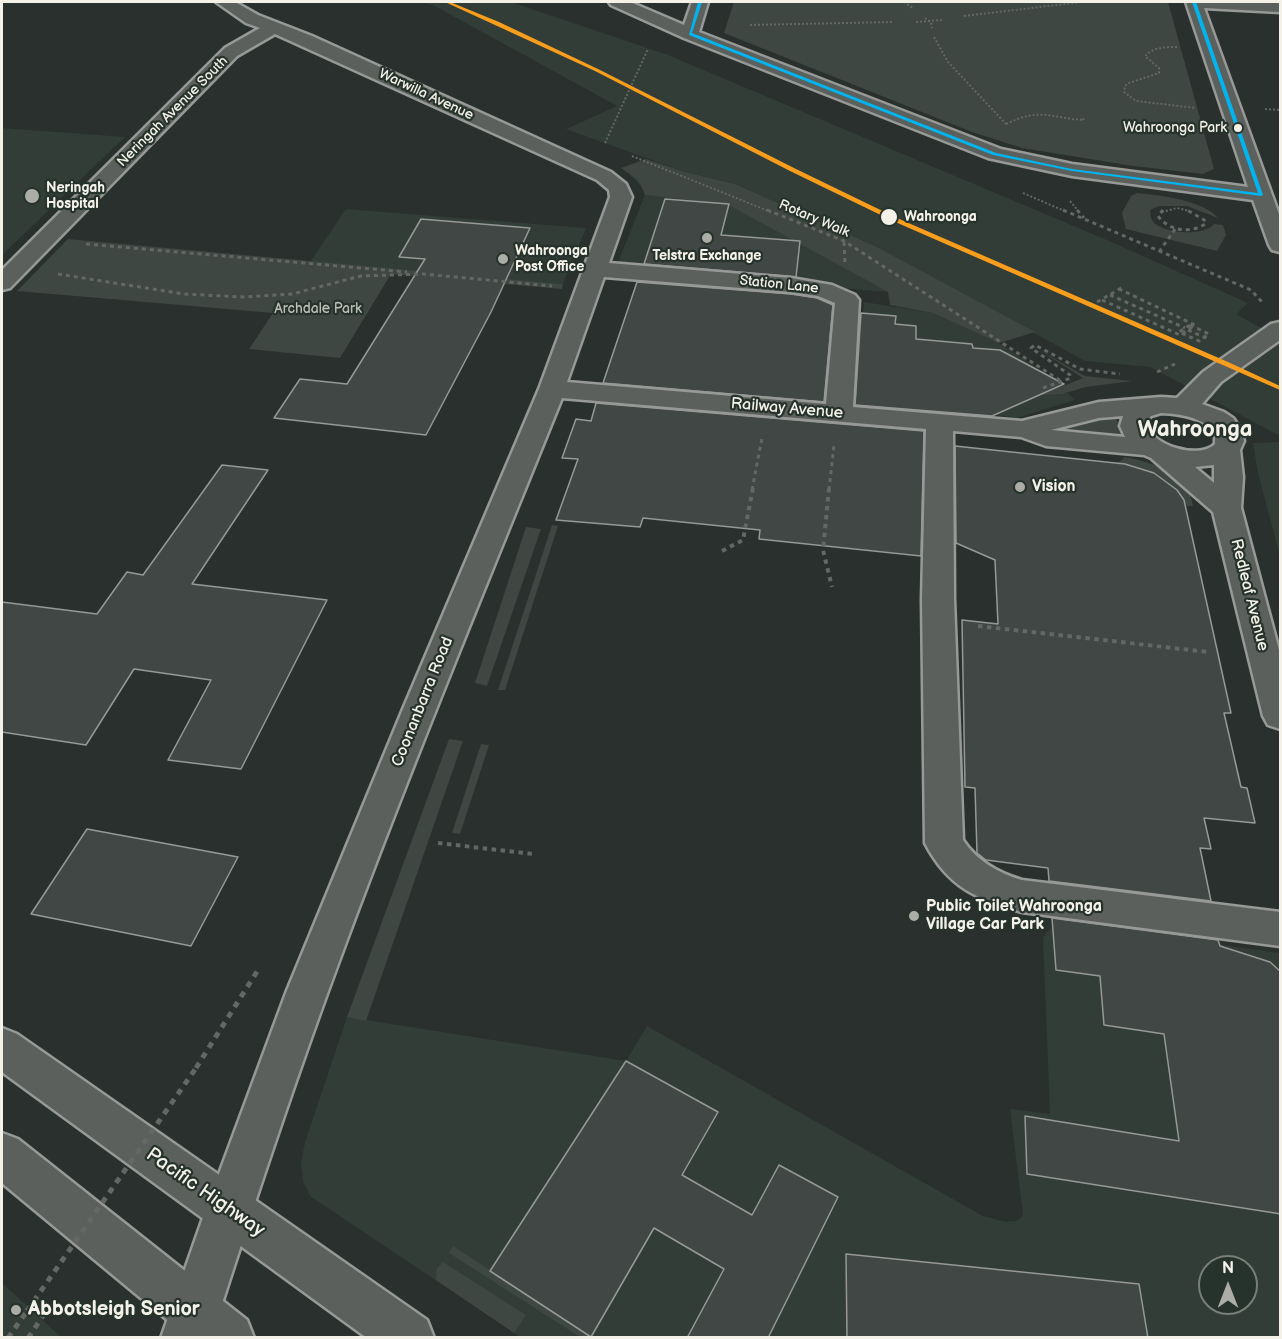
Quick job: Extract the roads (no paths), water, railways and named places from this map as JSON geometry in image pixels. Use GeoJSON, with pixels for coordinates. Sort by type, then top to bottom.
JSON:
{"type":"FeatureCollection","features":[{"type":"Feature","properties":{"kind":"main road","name":"Warwilla Avenue"},"geometry":{"type":"LineString","coordinates":[[224,2],[252,19],[275,27],[604,176],[619,189],[621,197]]}},
{"type":"Feature","properties":{"kind":"main road"},"geometry":{"type":"LineString","coordinates":[[617,2],[690,34],[995,154],[1090,173],[1261,195]]}},
{"type":"Feature","properties":{"kind":"main road"},"geometry":{"type":"LineString","coordinates":[[690,34],[700,2]]}},
{"type":"Feature","properties":{"kind":"main road"},"geometry":{"type":"LineString","coordinates":[[1281,7],[1194,2],[1261,195],[1281,245]]}},
{"type":"Feature","properties":{"kind":"main road","name":"Neringah Avenue South"},"geometry":{"type":"LineString","coordinates":[[9,276],[231,52],[275,27]]}},
{"type":"Feature","properties":{"kind":"main road","name":"Coonanbarra Road"},"geometry":{"type":"LineString","coordinates":[[203,1329],[229,1209],[311,982],[552,388],[621,197]]}},
{"type":"Feature","properties":{"kind":"main road","name":"Station Lane"},"geometry":{"type":"LineString","coordinates":[[596,269],[791,285],[824,290],[847,300],[839,414]]}},
{"type":"Feature","properties":{"kind":"main road"},"geometry":{"type":"LineString","coordinates":[[1185,406],[1212,377],[1281,329]]}},
{"type":"Feature","properties":{"kind":"main road","name":"Railway Avenue"},"geometry":{"type":"LineString","coordinates":[[552,388],[1022,429],[1046,438],[1157,450],[1187,459],[1211,457],[1226,448]]}},
{"type":"Feature","properties":{"kind":"main road"},"geometry":{"type":"LineString","coordinates":[[1151,406],[1136,415],[1133,421],[1136,434],[1227,508]]}},
{"type":"Feature","properties":{"kind":"main road","name":"Railway Avenue"},"geometry":{"type":"LineString","coordinates":[[1022,429],[1099,411],[1151,406],[1185,406]]}},
{"type":"Feature","properties":{"kind":"main road","name":"Redleaf Avenue"},"geometry":{"type":"LineString","coordinates":[[1185,406],[1209,414],[1218,420],[1229,435],[1230,442],[1226,448],[1230,477],[1227,508],[1281,716]]}},
{"type":"Feature","properties":{"kind":"main road"},"geometry":{"type":"LineString","coordinates":[[940,422],[939,622],[944,843],[954,860],[971,875],[993,888],[1022,896],[1281,929]]}},
{"type":"Feature","properties":{"kind":"main road","name":"Pacific Highway"},"geometry":{"type":"LineString","coordinates":[[2,1048],[409,1338]]}},
{"type":"Feature","properties":{"kind":"main road"},"geometry":{"type":"LineString","coordinates":[[2,1155],[203,1329]]}},
{"type":"Feature","properties":{"kind":"place","name":"Wahroonga Park"},"geometry":{"type":"Point","coordinates":[1238,128]}},
{"type":"Feature","properties":{"kind":"place","name":"Neringah Hospital"},"geometry":{"type":"Point","coordinates":[32,196]}},
{"type":"Feature","properties":{"kind":"place","name":"Wahroonga"},"geometry":{"type":"Point","coordinates":[889,217]}},
{"type":"Feature","properties":{"kind":"place","name":"Telstra Exchange"},"geometry":{"type":"Point","coordinates":[707,238]}},
{"type":"Feature","properties":{"kind":"place","name":"Wahroonga Post Office"},"geometry":{"type":"Point","coordinates":[503,259]}},
{"type":"Feature","properties":{"kind":"place","name":"Vision"},"geometry":{"type":"Point","coordinates":[1020,487]}},
{"type":"Feature","properties":{"kind":"place","name":"Public Toilet Wahroonga Village Car Park"},"geometry":{"type":"Point","coordinates":[914,916]}},
{"type":"Feature","properties":{"kind":"place","name":"Abbotsleigh Senior"},"geometry":{"type":"Point","coordinates":[16,1310]}},
{"type":"Feature","properties":{"kind":"district","name":"Wahroonga"},"geometry":{"type":"Point","coordinates":[1195,430]}},
{"type":"Feature","properties":{"kind":"park label","name":"Archdale Park"},"geometry":{"type":"Point","coordinates":[318,309]}}]}
